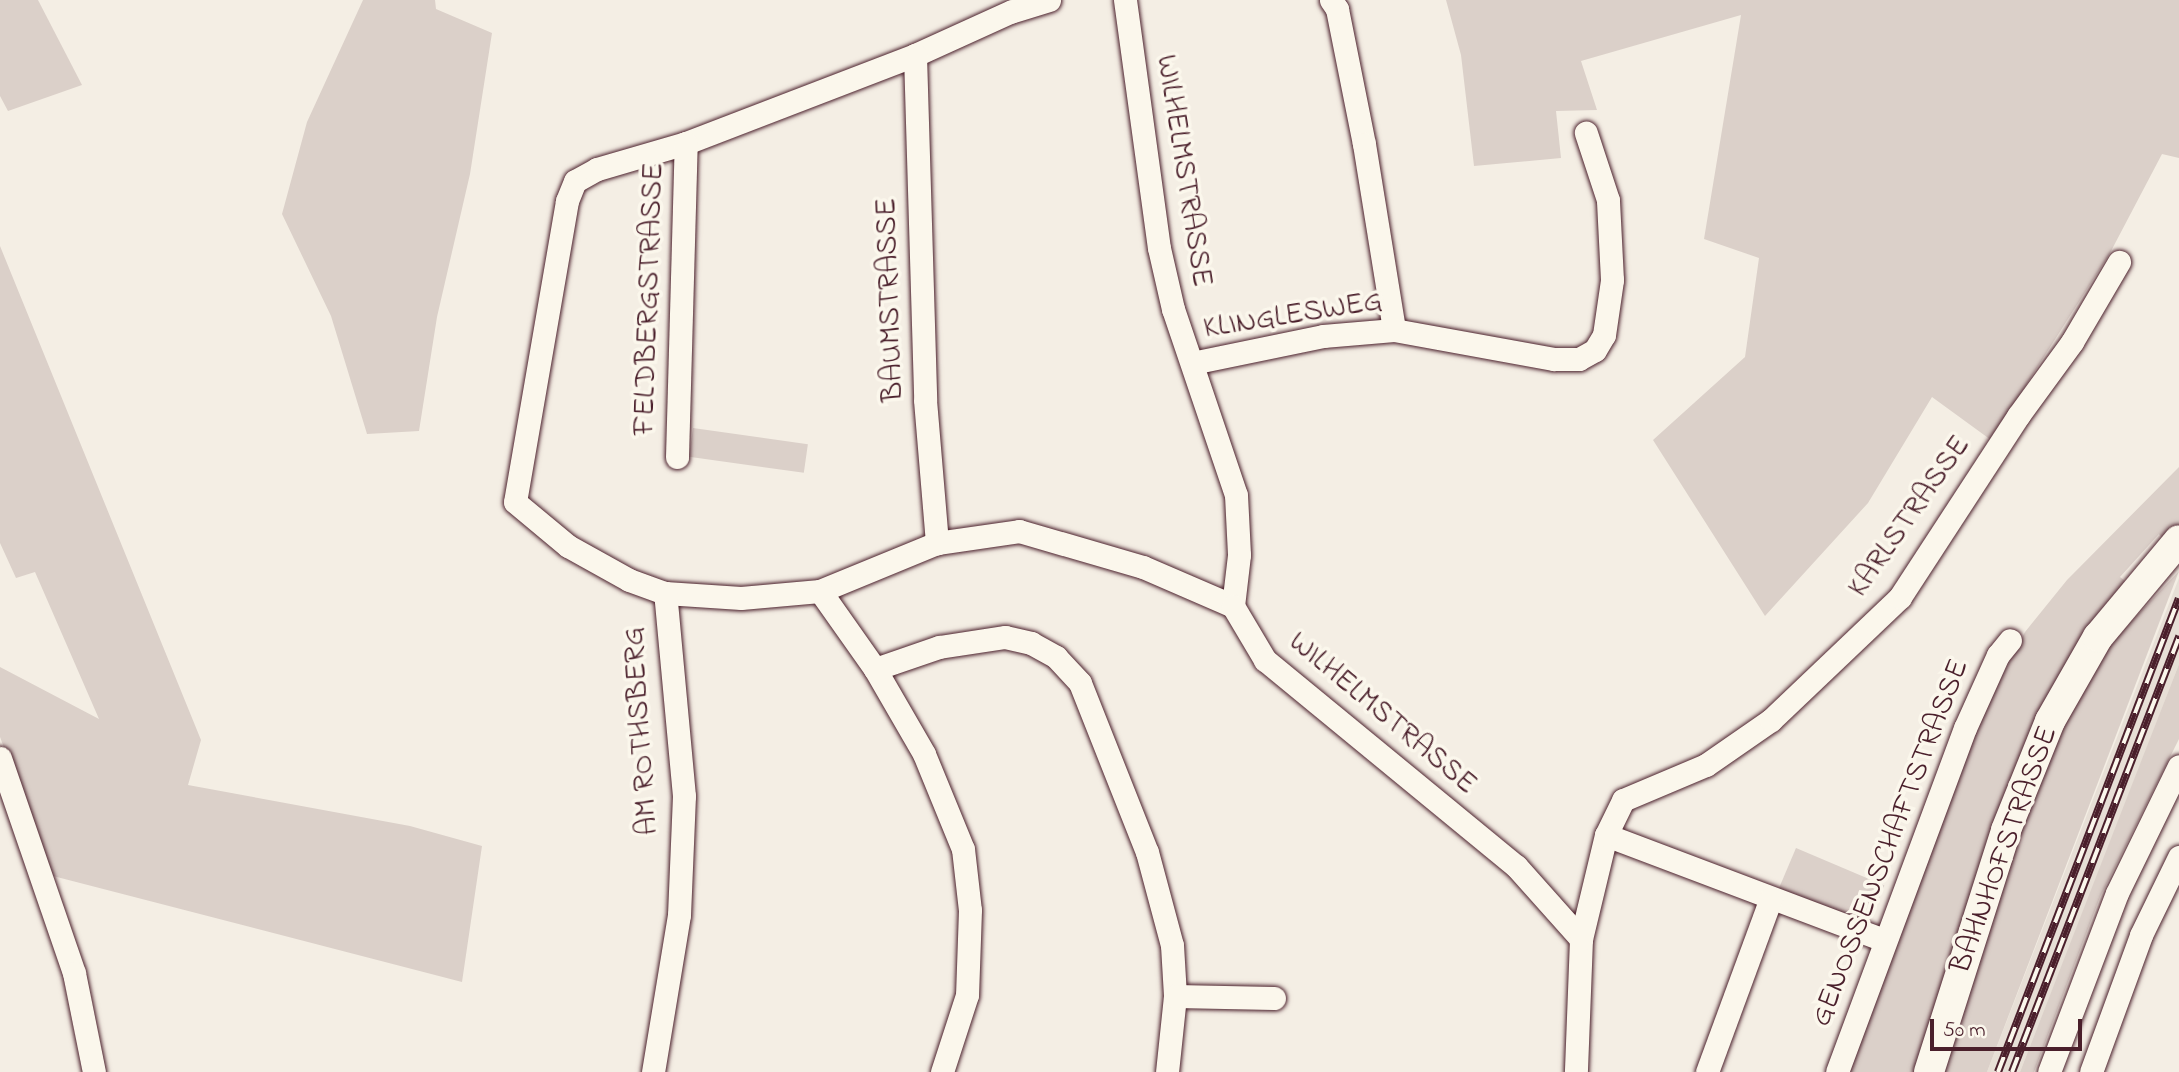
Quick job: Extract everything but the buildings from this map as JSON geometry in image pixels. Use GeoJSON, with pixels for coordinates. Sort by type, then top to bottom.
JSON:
{"type":"FeatureCollection","features":[{"type":"Feature","properties":{"kind":"main road","name":"BAHNHOFSTRASSE"},"geometry":{"type":"LineString","coordinates":[[1929,1072],[2034,754],[2098,637],[2143,578],[2179,540]]}},
{"type":"Feature","properties":{"kind":"street"},"geometry":{"type":"LineString","coordinates":[[1049,0],[1012,11],[915,55],[686,143],[597,169],[575,181],[567,201],[515,502],[568,546],[629,580],[665,593],[741,598],[820,591],[937,543],[1019,531],[1143,567],[1233,606]]}},
{"type":"Feature","properties":{"kind":"street","name":"WILHELMSTRASSE"},"geometry":{"type":"LineString","coordinates":[[1125,0],[1159,248],[1192,363],[1236,495],[1240,555],[1233,606],[1265,660],[1516,866],[1581,939]]}},
{"type":"Feature","properties":{"kind":"street"},"geometry":{"type":"LineString","coordinates":[[1331,0],[1337,9],[1364,144],[1394,330]]}},
{"type":"Feature","properties":{"kind":"street","name":"BAUMSTRASSE"},"geometry":{"type":"LineString","coordinates":[[915,55],[925,400],[937,543]]}},
{"type":"Feature","properties":{"kind":"street","name":"KLINGLESWEG"},"geometry":{"type":"LineString","coordinates":[[1192,363],[1323,336],[1394,330],[1554,359],[1578,359],[1595,350],[1604,335],[1612,280],[1608,200],[1586,132]]}},
{"type":"Feature","properties":{"kind":"street","name":"FELDBERGSTRASSE"},"geometry":{"type":"LineString","coordinates":[[677,457],[686,143]]}},
{"type":"Feature","properties":{"kind":"street","name":"KARLSTRASSE"},"geometry":{"type":"LineString","coordinates":[[1581,939],[1606,835],[1623,800],[1706,765],[1771,720],[1900,597],[2018,416],[2072,342],[2119,262]]}},
{"type":"Feature","properties":{"kind":"street"},"geometry":{"type":"LineString","coordinates":[[820,591],[875,669],[924,754],[962,849],[970,910],[967,995],[942,1072]]}},
{"type":"Feature","properties":{"kind":"street","name":"AM ROTHSBERG"},"geometry":{"type":"LineString","coordinates":[[653,1072],[679,915],[684,796],[665,593]]}},
{"type":"Feature","properties":{"kind":"street"},"geometry":{"type":"LineString","coordinates":[[875,669],[939,647],[1005,637],[1031,643],[1056,657],[1072,674],[1108,746],[1147,852],[1172,945],[1175,996],[1167,1072]]}},
{"type":"Feature","properties":{"kind":"street","name":"GENOSSENSCHAFTSTRASSE"},"geometry":{"type":"LineString","coordinates":[[1837,1072],[1965,728],[1998,655],[2010,640]]}},
{"type":"Feature","properties":{"kind":"street"},"geometry":{"type":"LineString","coordinates":[[0,758],[74,973],[94,1072]]}},
{"type":"Feature","properties":{"kind":"street"},"geometry":{"type":"LineString","coordinates":[[2049,1072],[2117,893],[2179,766]]}},
{"type":"Feature","properties":{"kind":"street"},"geometry":{"type":"LineString","coordinates":[[1606,835],[1884,940]]}},
{"type":"Feature","properties":{"kind":"street"},"geometry":{"type":"LineString","coordinates":[[2091,1072],[2141,935],[2179,857]]}},
{"type":"Feature","properties":{"kind":"street"},"geometry":{"type":"LineString","coordinates":[[1707,1072],[1771,898]]}},
{"type":"Feature","properties":{"kind":"street"},"geometry":{"type":"LineString","coordinates":[[1576,1072],[1581,939]]}},
{"type":"Feature","properties":{"kind":"street"},"geometry":{"type":"LineString","coordinates":[[1175,996],[1275,998]]}},
{"type":"Feature","properties":{"kind":"shaded area"},"geometry":{"type":"Polygon","coordinates":[[[0,0],[38,0],[82,85],[8,111],[0,96],[0,0]]]}},
{"type":"Feature","properties":{"kind":"shaded area"},"geometry":{"type":"Polygon","coordinates":[[[363,0],[435,0],[436,9],[492,33],[470,174],[437,317],[419,431],[367,434],[331,316],[282,214],[307,122],[363,0]]]}},
{"type":"Feature","properties":{"kind":"shaded area"},"geometry":{"type":"Polygon","coordinates":[[[1446,0],[2179,0],[2179,158],[2162,154],[2110,253],[1991,440],[1932,397],[1868,503],[1765,616],[1653,440],[1745,357],[1759,258],[1704,239],[1741,15],[1581,61],[1597,110],[1556,111],[1561,158],[1474,166],[1461,55],[1446,0]]]}},
{"type":"Feature","properties":{"kind":"shaded area"},"geometry":{"type":"Polygon","coordinates":[[[0,246],[201,740],[188,785],[410,826],[482,846],[462,982],[53,876],[0,737],[0,667],[99,719],[35,572],[16,578],[0,543],[0,246]]]}},
{"type":"Feature","properties":{"kind":"shaded area"},"geometry":{"type":"Polygon","coordinates":[[[693,428],[808,444],[804,473],[689,457],[693,428]]]}},
{"type":"Feature","properties":{"kind":"shaded area"},"geometry":{"type":"Polygon","coordinates":[[[2179,467],[2179,561],[2159,534],[2120,577],[2125,581],[2094,624],[1919,1072],[1849,1072],[1966,745],[2025,632],[2067,580],[2179,467]]]}},
{"type":"Feature","properties":{"kind":"shaded area"},"geometry":{"type":"Polygon","coordinates":[[[2179,571],[1987,1072],[1942,1072],[2046,755],[2098,657],[2179,571]]]}},
{"type":"Feature","properties":{"kind":"shaded area"},"geometry":{"type":"Polygon","coordinates":[[[2179,578],[2179,664],[2109,846],[2020,1072],[1987,1072],[2179,578]]]}},
{"type":"Feature","properties":{"kind":"shaded area"},"geometry":{"type":"Polygon","coordinates":[[[2179,664],[2179,739],[2100,897],[2034,1072],[2020,1072],[2179,664]]]}},
{"type":"Feature","properties":{"kind":"shaded area"},"geometry":{"type":"Polygon","coordinates":[[[1796,848],[1884,886],[1867,927],[1778,889],[1796,848]]]}},
{"type":"Feature","properties":{"kind":"railway"},"geometry":{"type":"LineString","coordinates":[[1998,1072],[2179,598]]}},
{"type":"Feature","properties":{"kind":"railway"},"geometry":{"type":"LineString","coordinates":[[2012,1072],[2179,636]]}}]}
